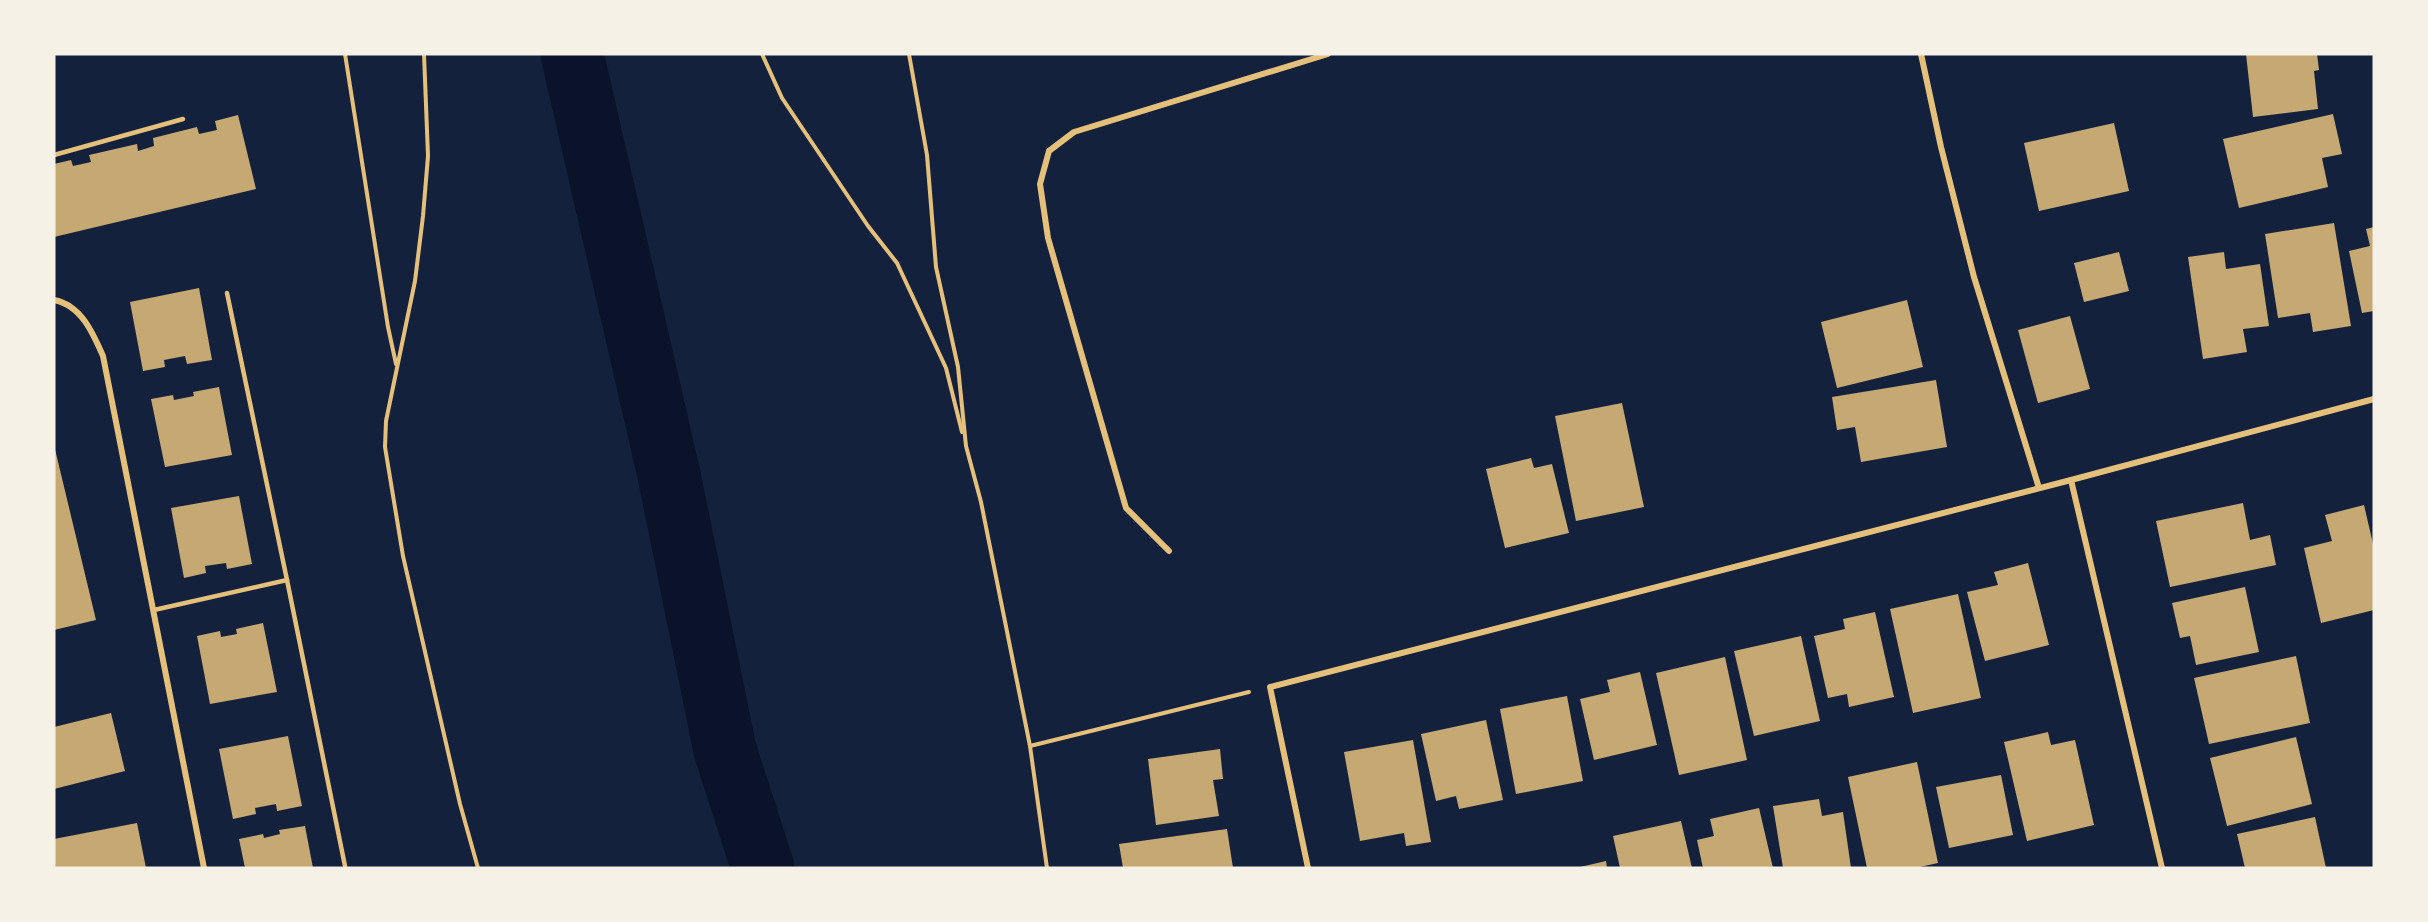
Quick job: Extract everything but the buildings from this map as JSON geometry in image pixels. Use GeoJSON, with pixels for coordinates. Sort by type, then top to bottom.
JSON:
{"type":"FeatureCollection","features":[{"type":"Feature","properties":{"kind":"street"},"geometry":{"type":"LineString","coordinates":[[1169,551],[1126,508],[1048,238],[1040,184],[1049,151],[1074,132],[1329,54]]}},
{"type":"Feature","properties":{"kind":"street"},"geometry":{"type":"LineString","coordinates":[[1921,54],[1941,147],[1974,278],[2039,488]]}},
{"type":"Feature","properties":{"kind":"street"},"geometry":{"type":"LineString","coordinates":[[54,300],[72,306],[93,332],[103,356],[204,868]]}},
{"type":"Feature","properties":{"kind":"street"},"geometry":{"type":"LineString","coordinates":[[1308,868],[1270,687],[2071,480],[2374,399]]}},
{"type":"Feature","properties":{"kind":"street"},"geometry":{"type":"LineString","coordinates":[[2071,480],[2162,868]]}},
{"type":"Feature","properties":{"kind":"lane"},"geometry":{"type":"LineString","coordinates":[[54,155],[183,119]]}},
{"type":"Feature","properties":{"kind":"lane"},"geometry":{"type":"LineString","coordinates":[[227,293],[345,866]]}},
{"type":"Feature","properties":{"kind":"lane"},"geometry":{"type":"LineString","coordinates":[[154,610],[287,580]]}},
{"type":"Feature","properties":{"kind":"path"},"geometry":{"type":"LineString","coordinates":[[345,54],[388,327],[397,366]]}},
{"type":"Feature","properties":{"kind":"path"},"geometry":{"type":"LineString","coordinates":[[424,54],[428,156],[424,206],[415,281],[386,421],[386,447],[403,556],[460,804],[478,868]]}},
{"type":"Feature","properties":{"kind":"path"},"geometry":{"type":"LineString","coordinates":[[762,54],[782,98],[868,226],[897,262],[946,368],[981,502],[1030,746],[1047,868]]}},
{"type":"Feature","properties":{"kind":"path"},"geometry":{"type":"LineString","coordinates":[[909,54],[927,155],[936,267],[958,367],[966,446]]}},
{"type":"Feature","properties":{"kind":"path"},"geometry":{"type":"LineString","coordinates":[[1030,746],[1270,687]]}},
{"type":"Feature","properties":{"kind":"waterway"},"geometry":{"type":"LineString","coordinates":[[572,54],[669,475],[725,750],[763,868]]}}]}
